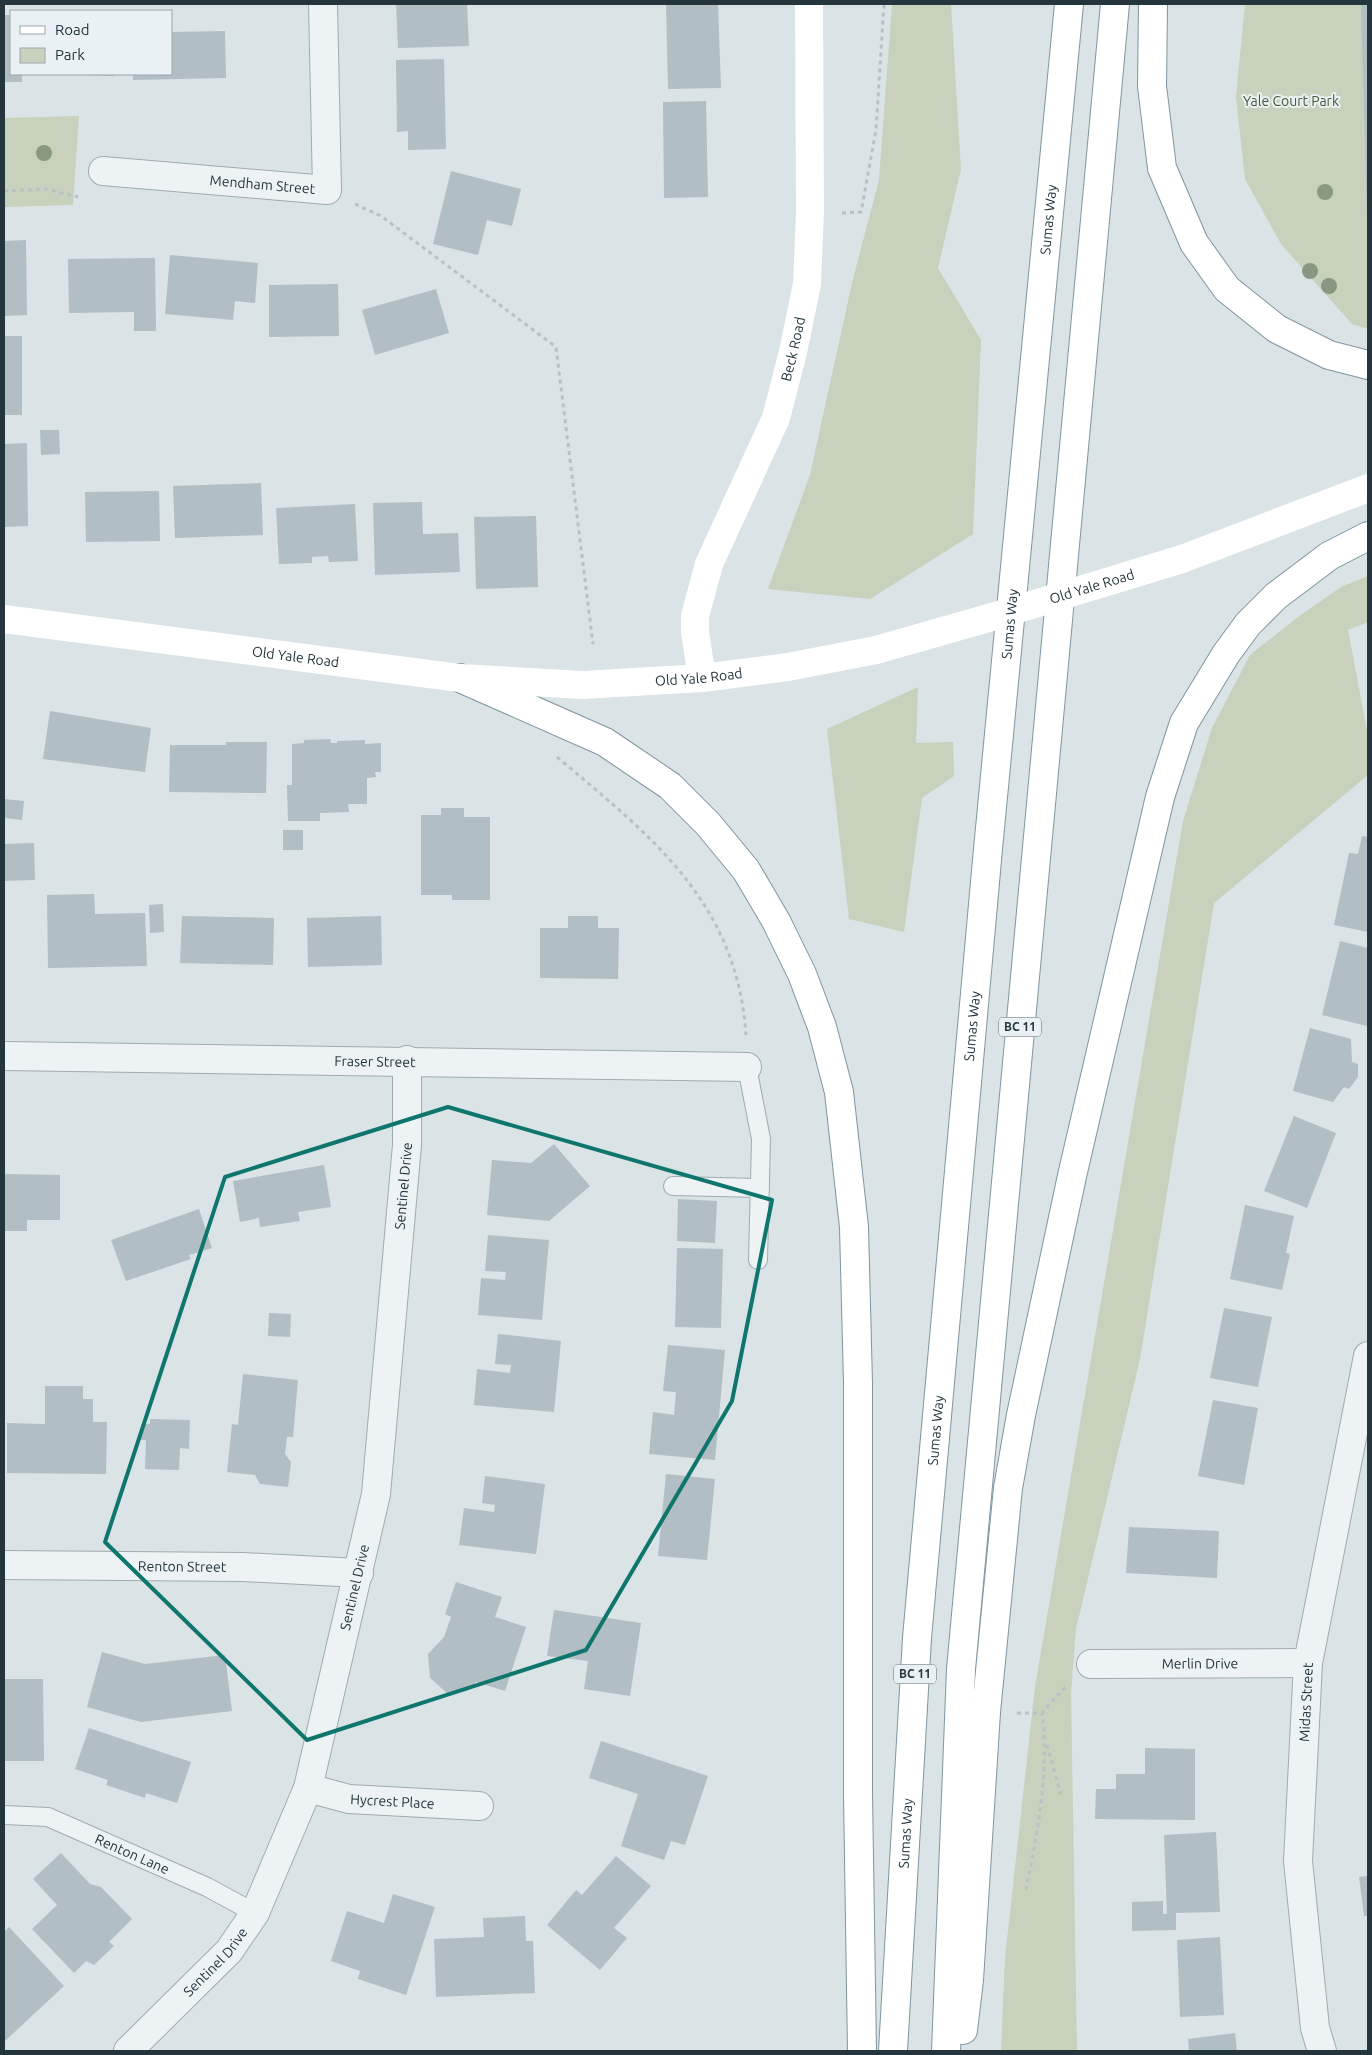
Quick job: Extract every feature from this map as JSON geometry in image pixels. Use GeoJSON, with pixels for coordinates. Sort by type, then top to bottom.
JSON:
{"type":"FeatureCollection","features":[{"type":"Feature","properties":{"kind":"main road","name":"Beck Road"},"geometry":{"type":"LineString","coordinates":[[702,678],[695,632],[697,606],[710,564],[776,418],[793,352],[807,284],[810,212],[809,4]]}},
{"type":"Feature","properties":{"kind":"main road","name":"Sumas Way"},"geometry":{"type":"LineString","coordinates":[[893,2051],[917,1638],[988,849],[1069,4]]}},
{"type":"Feature","properties":{"kind":"main road","name":"BC 11"},"geometry":{"type":"LineString","coordinates":[[946,2051],[962,1659],[1115,4]]}},
{"type":"Feature","properties":{"kind":"main road"},"geometry":{"type":"LineString","coordinates":[[1154,4],[1152,86],[1162,168],[1194,243],[1227,289],[1277,329],[1329,355],[1368,365]]}},
{"type":"Feature","properties":{"kind":"main road","name":"Old Yale Road"},"geometry":{"type":"LineString","coordinates":[[4,620],[460,678],[583,685],[702,678],[788,666],[876,650],[992,617],[1182,559],[1368,488]]}},
{"type":"Feature","properties":{"kind":"main road"},"geometry":{"type":"LineString","coordinates":[[960,2051],[969,1980],[986,1712],[1008,1488],[1021,1415],[1072,1176],[1160,797],[1184,723],[1226,654],[1248,624],[1276,596],[1329,556],[1368,536]]}},
{"type":"Feature","properties":{"kind":"main road"},"geometry":{"type":"LineString","coordinates":[[460,678],[606,742],[638,763],[676,792],[708,824],[746,870],[776,921],[802,974],[822,1027],[839,1092],[854,1227],[858,1402],[858,1794],[862,2051]]}},
{"type":"Feature","properties":{"kind":"street","name":"Mendham Street"},"geometry":{"type":"LineString","coordinates":[[103,171],[327,190],[323,4]]}},
{"type":"Feature","properties":{"kind":"street","name":"Fraser Street"},"geometry":{"type":"LineString","coordinates":[[4,1056],[407,1060],[746,1054]]}},
{"type":"Feature","properties":{"kind":"street","name":"Sentinel Drive"},"geometry":{"type":"LineString","coordinates":[[128,2051],[229,1951],[255,1913],[308,1788],[376,1494],[407,1146],[407,1060]]}},
{"type":"Feature","properties":{"kind":"street","name":"Midas Street"},"geometry":{"type":"LineString","coordinates":[[1322,2051],[1315,2028],[1298,1861],[1308,1663],[1368,1356]]}},
{"type":"Feature","properties":{"kind":"street","name":"Renton Street"},"geometry":{"type":"LineString","coordinates":[[4,1565],[243,1567],[359,1573]]}},
{"type":"Feature","properties":{"kind":"street","name":"Merlin Drive"},"geometry":{"type":"LineString","coordinates":[[1091,1664],[1308,1663]]}},
{"type":"Feature","properties":{"kind":"street","name":"Hycrest Place"},"geometry":{"type":"LineString","coordinates":[[308,1788],[348,1799],[479,1806]]}},
{"type":"Feature","properties":{"kind":"lane"},"geometry":{"type":"LineString","coordinates":[[746,1054],[761,1139],[758,1260]]}},
{"type":"Feature","properties":{"kind":"lane"},"geometry":{"type":"LineString","coordinates":[[673,1186],[760,1188]]}},
{"type":"Feature","properties":{"kind":"lane","name":"Renton Lane"},"geometry":{"type":"LineString","coordinates":[[4,1815],[48,1817],[207,1887],[255,1913]]}},
{"type":"Feature","properties":{"kind":"path"},"geometry":{"type":"LineString","coordinates":[[841,213],[861,212],[876,130],[884,4]]}},
{"type":"Feature","properties":{"kind":"path"},"geometry":{"type":"LineString","coordinates":[[4,191],[46,189],[78,197]]}},
{"type":"Feature","properties":{"kind":"path"},"geometry":{"type":"LineString","coordinates":[[327,190],[381,216],[556,347],[593,644]]}},
{"type":"Feature","properties":{"kind":"path"},"geometry":{"type":"LineString","coordinates":[[552,753],[648,834],[710,910],[729,953],[738,980],[746,1054]]}},
{"type":"Feature","properties":{"kind":"path"},"geometry":{"type":"LineString","coordinates":[[1062,1799],[1046,1742],[1042,1713],[1059,1693],[1091,1664]]}},
{"type":"Feature","properties":{"kind":"path"},"geometry":{"type":"LineString","coordinates":[[986,1712],[1042,1713]]}},
{"type":"Feature","properties":{"kind":"path"},"geometry":{"type":"LineString","coordinates":[[1026,1890],[1037,1831],[1046,1742]]}},
{"type":"Feature","properties":{"kind":"highlighted area"},"geometry":{"type":"Polygon","coordinates":[[[448,1107],[772,1200],[732,1401],[586,1650],[307,1740],[105,1542],[225,1177],[448,1107]]]}},
{"type":"Feature","properties":{"kind":"green space"},"geometry":{"type":"Polygon","coordinates":[[[892,4],[951,4],[961,169],[938,268],[981,340],[973,534],[870,599],[768,589],[810,475],[852,283],[879,180],[892,4]]]}},
{"type":"Feature","properties":{"kind":"green space","name":"Yale Court Park"},"geometry":{"type":"Polygon","coordinates":[[[1245,4],[1368,4],[1368,329],[1352,324],[1281,244],[1245,179],[1236,97],[1245,4]]]}},
{"type":"Feature","properties":{"kind":"green space"},"geometry":{"type":"Polygon","coordinates":[[[79,116],[73,205],[4,207],[4,118],[79,116]]]}},
{"type":"Feature","properties":{"kind":"green space"},"geometry":{"type":"Polygon","coordinates":[[[1368,576],[1368,622],[1348,630],[1368,736],[1368,775],[1214,903],[1140,1359],[1076,1629],[1071,1693],[1077,2051],[1001,2051],[1005,1958],[1035,1687],[1183,821],[1212,728],[1250,655],[1298,617],[1341,587],[1368,576]]]}},
{"type":"Feature","properties":{"kind":"green space"},"geometry":{"type":"Polygon","coordinates":[[[918,687],[916,743],[953,742],[954,776],[922,798],[904,932],[849,919],[827,729],[918,687]]]}},
{"type":"Feature","properties":{"kind":"building"},"geometry":{"type":"Polygon","coordinates":[[[396,4],[467,4],[469,46],[398,48],[396,4]]]}},
{"type":"Feature","properties":{"kind":"building"},"geometry":{"type":"Polygon","coordinates":[[[666,4],[718,4],[721,88],[668,89],[666,4]]]}},
{"type":"Feature","properties":{"kind":"building"},"geometry":{"type":"Polygon","coordinates":[[[1361,4],[1368,4],[1368,218],[1367,218],[1361,4]]]}},
{"type":"Feature","properties":{"kind":"building"},"geometry":{"type":"Polygon","coordinates":[[[4,15],[10,15],[10,75],[22,75],[22,82],[4,82],[4,15]]]}},
{"type":"Feature","properties":{"kind":"building"},"geometry":{"type":"Polygon","coordinates":[[[225,31],[226,78],[133,80],[133,75],[172,75],[172,32],[225,31]]]}},
{"type":"Feature","properties":{"kind":"building"},"geometry":{"type":"Polygon","coordinates":[[[444,59],[446,149],[408,150],[408,131],[397,132],[396,60],[444,59]]]}},
{"type":"Feature","properties":{"kind":"building"},"geometry":{"type":"Polygon","coordinates":[[[81,75],[114,75],[114,76],[81,75]]]}},
{"type":"Feature","properties":{"kind":"building"},"geometry":{"type":"Polygon","coordinates":[[[706,101],[708,197],[664,198],[663,102],[706,101]]]}},
{"type":"Feature","properties":{"kind":"building"},"geometry":{"type":"Polygon","coordinates":[[[451,171],[521,189],[512,226],[487,220],[478,255],[433,244],[451,171]]]}},
{"type":"Feature","properties":{"kind":"building"},"geometry":{"type":"Polygon","coordinates":[[[26,240],[27,315],[4,316],[4,241],[26,240]]]}},
{"type":"Feature","properties":{"kind":"building"},"geometry":{"type":"Polygon","coordinates":[[[170,255],[258,263],[255,303],[235,301],[233,320],[165,314],[170,255]]]}},
{"type":"Feature","properties":{"kind":"building"},"geometry":{"type":"Polygon","coordinates":[[[155,258],[156,331],[134,331],[134,312],[69,313],[68,259],[155,258]]]}},
{"type":"Feature","properties":{"kind":"building"},"geometry":{"type":"Polygon","coordinates":[[[338,284],[339,336],[269,337],[269,285],[338,284]]]}},
{"type":"Feature","properties":{"kind":"building"},"geometry":{"type":"Polygon","coordinates":[[[436,289],[449,333],[375,355],[362,310],[436,289]]]}},
{"type":"Feature","properties":{"kind":"building"},"geometry":{"type":"Polygon","coordinates":[[[4,336],[22,336],[22,415],[4,415],[4,336]]]}},
{"type":"Feature","properties":{"kind":"building"},"geometry":{"type":"Polygon","coordinates":[[[40,430],[59,430],[60,454],[41,455],[40,430]]]}},
{"type":"Feature","properties":{"kind":"building"},"geometry":{"type":"Polygon","coordinates":[[[27,443],[28,526],[4,527],[4,444],[27,443]]]}},
{"type":"Feature","properties":{"kind":"building"},"geometry":{"type":"Polygon","coordinates":[[[261,483],[263,535],[175,538],[173,486],[261,483]]]}},
{"type":"Feature","properties":{"kind":"building"},"geometry":{"type":"Polygon","coordinates":[[[159,491],[160,541],[86,542],[85,492],[159,491]]]}},
{"type":"Feature","properties":{"kind":"building"},"geometry":{"type":"Polygon","coordinates":[[[422,502],[423,534],[458,533],[460,572],[375,575],[373,503],[422,502]]]}},
{"type":"Feature","properties":{"kind":"building"},"geometry":{"type":"Polygon","coordinates":[[[355,504],[358,561],[329,562],[328,556],[312,557],[312,563],[279,564],[276,508],[355,504]]]}},
{"type":"Feature","properties":{"kind":"building"},"geometry":{"type":"Polygon","coordinates":[[[536,516],[538,587],[476,589],[474,517],[536,516]]]}},
{"type":"Feature","properties":{"kind":"building"},"geometry":{"type":"Polygon","coordinates":[[[50,711],[151,728],[145,772],[43,759],[50,711]]]}},
{"type":"Feature","properties":{"kind":"building"},"geometry":{"type":"Polygon","coordinates":[[[330,739],[331,743],[365,740],[365,744],[381,743],[381,772],[375,772],[376,777],[367,778],[367,804],[348,804],[349,812],[320,813],[320,821],[288,821],[287,785],[292,785],[292,744],[304,743],[304,740],[330,739]]]}},
{"type":"Feature","properties":{"kind":"building"},"geometry":{"type":"Polygon","coordinates":[[[226,742],[267,742],[266,793],[169,792],[170,745],[226,745],[226,742]]]}},
{"type":"Feature","properties":{"kind":"building"},"geometry":{"type":"Polygon","coordinates":[[[4,799],[24,801],[22,820],[4,818],[4,799]]]}},
{"type":"Feature","properties":{"kind":"building"},"geometry":{"type":"Polygon","coordinates":[[[441,808],[464,808],[464,817],[490,817],[490,900],[452,900],[452,895],[421,895],[421,815],[441,815],[441,808]]]}},
{"type":"Feature","properties":{"kind":"building"},"geometry":{"type":"Polygon","coordinates":[[[283,830],[303,830],[303,850],[283,850],[283,830]]]}},
{"type":"Feature","properties":{"kind":"building"},"geometry":{"type":"Polygon","coordinates":[[[1362,836],[1368,837],[1368,932],[1334,925],[1349,853],[1358,854],[1362,836]]]}},
{"type":"Feature","properties":{"kind":"building"},"geometry":{"type":"Polygon","coordinates":[[[34,843],[35,880],[4,881],[4,844],[34,843]]]}},
{"type":"Feature","properties":{"kind":"building"},"geometry":{"type":"Polygon","coordinates":[[[94,894],[95,914],[145,913],[147,966],[48,968],[47,895],[94,894]]]}},
{"type":"Feature","properties":{"kind":"building"},"geometry":{"type":"Polygon","coordinates":[[[163,904],[164,932],[150,933],[149,905],[163,904]]]}},
{"type":"Feature","properties":{"kind":"building"},"geometry":{"type":"Polygon","coordinates":[[[182,916],[274,918],[273,965],[180,963],[182,916]]]}},
{"type":"Feature","properties":{"kind":"building"},"geometry":{"type":"Polygon","coordinates":[[[381,916],[382,965],[308,967],[307,918],[381,916]]]}},
{"type":"Feature","properties":{"kind":"building"},"geometry":{"type":"Polygon","coordinates":[[[568,916],[598,916],[598,928],[619,928],[618,979],[540,978],[540,928],[568,928],[568,916]]]}},
{"type":"Feature","properties":{"kind":"building"},"geometry":{"type":"Polygon","coordinates":[[[1340,941],[1368,948],[1367,1026],[1322,1015],[1340,941]]]}},
{"type":"Feature","properties":{"kind":"building"},"geometry":{"type":"Polygon","coordinates":[[[1310,1028],[1351,1039],[1352,1062],[1358,1064],[1358,1077],[1349,1089],[1344,1087],[1333,1102],[1293,1091],[1310,1028]]]}},
{"type":"Feature","properties":{"kind":"building"},"geometry":{"type":"Polygon","coordinates":[[[1294,1116],[1336,1133],[1307,1208],[1264,1191],[1294,1116]]]}},
{"type":"Feature","properties":{"kind":"building"},"geometry":{"type":"Polygon","coordinates":[[[554,1144],[590,1186],[549,1221],[487,1215],[492,1160],[531,1163],[554,1144]]]}},
{"type":"Feature","properties":{"kind":"building"},"geometry":{"type":"Polygon","coordinates":[[[324,1165],[331,1207],[298,1212],[300,1221],[260,1227],[259,1218],[240,1222],[233,1181],[324,1165]]]}},
{"type":"Feature","properties":{"kind":"building"},"geometry":{"type":"Polygon","coordinates":[[[4,1174],[60,1175],[60,1220],[27,1220],[27,1231],[4,1231],[4,1174]]]}},
{"type":"Feature","properties":{"kind":"building"},"geometry":{"type":"Polygon","coordinates":[[[678,1199],[717,1201],[715,1243],[677,1241],[678,1199]]]}},
{"type":"Feature","properties":{"kind":"building"},"geometry":{"type":"Polygon","coordinates":[[[1245,1205],[1294,1216],[1286,1253],[1290,1254],[1282,1290],[1230,1279],[1245,1205]]]}},
{"type":"Feature","properties":{"kind":"building"},"geometry":{"type":"Polygon","coordinates":[[[199,1209],[212,1248],[189,1255],[191,1259],[126,1281],[111,1240],[199,1209]]]}},
{"type":"Feature","properties":{"kind":"building"},"geometry":{"type":"Polygon","coordinates":[[[488,1235],[549,1240],[542,1320],[478,1315],[481,1278],[505,1280],[506,1272],[485,1271],[488,1235]]]}},
{"type":"Feature","properties":{"kind":"building"},"geometry":{"type":"Polygon","coordinates":[[[677,1248],[723,1249],[721,1328],[675,1327],[677,1248]]]}},
{"type":"Feature","properties":{"kind":"building"},"geometry":{"type":"Polygon","coordinates":[[[1224,1308],[1272,1317],[1258,1387],[1210,1378],[1224,1308]]]}},
{"type":"Feature","properties":{"kind":"building"},"geometry":{"type":"Polygon","coordinates":[[[269,1313],[291,1314],[290,1337],[268,1336],[269,1313]]]}},
{"type":"Feature","properties":{"kind":"building"},"geometry":{"type":"Polygon","coordinates":[[[498,1334],[561,1341],[554,1412],[474,1405],[477,1369],[510,1373],[511,1365],[495,1364],[498,1334]]]}},
{"type":"Feature","properties":{"kind":"building"},"geometry":{"type":"Polygon","coordinates":[[[668,1345],[725,1350],[715,1460],[649,1454],[653,1412],[674,1415],[676,1392],[663,1391],[668,1345]]]}},
{"type":"Feature","properties":{"kind":"building"},"geometry":{"type":"Polygon","coordinates":[[[243,1374],[298,1380],[293,1437],[287,1437],[285,1454],[291,1462],[288,1487],[260,1484],[255,1475],[227,1472],[232,1424],[238,1425],[243,1374]]]}},
{"type":"Feature","properties":{"kind":"building"},"geometry":{"type":"Polygon","coordinates":[[[45,1386],[83,1386],[83,1399],[93,1399],[93,1422],[107,1422],[106,1474],[7,1473],[7,1423],[45,1424],[45,1386]]]}},
{"type":"Feature","properties":{"kind":"building"},"geometry":{"type":"Polygon","coordinates":[[[1213,1400],[1258,1408],[1244,1485],[1198,1476],[1213,1400]]]}},
{"type":"Feature","properties":{"kind":"building"},"geometry":{"type":"Polygon","coordinates":[[[150,1419],[190,1420],[189,1449],[180,1448],[179,1470],[145,1469],[146,1440],[141,1440],[141,1424],[150,1424],[150,1419]]]}},
{"type":"Feature","properties":{"kind":"building"},"geometry":{"type":"Polygon","coordinates":[[[666,1474],[715,1479],[707,1560],[658,1556],[666,1474]]]}},
{"type":"Feature","properties":{"kind":"building"},"geometry":{"type":"Polygon","coordinates":[[[485,1476],[545,1484],[536,1554],[459,1545],[464,1508],[494,1512],[495,1505],[482,1503],[485,1476]]]}},
{"type":"Feature","properties":{"kind":"building"},"geometry":{"type":"Polygon","coordinates":[[[1129,1527],[1219,1531],[1217,1578],[1126,1573],[1129,1527]]]}},
{"type":"Feature","properties":{"kind":"building"},"geometry":{"type":"Polygon","coordinates":[[[456,1582],[502,1597],[495,1617],[526,1627],[505,1691],[476,1682],[467,1691],[447,1693],[430,1678],[428,1654],[444,1637],[451,1617],[445,1614],[456,1582]]]}},
{"type":"Feature","properties":{"kind":"building"},"geometry":{"type":"Polygon","coordinates":[[[554,1610],[641,1623],[630,1696],[584,1689],[588,1661],[547,1656],[554,1610]]]}},
{"type":"Feature","properties":{"kind":"building"},"geometry":{"type":"Polygon","coordinates":[[[102,1652],[145,1664],[225,1655],[232,1711],[141,1722],[87,1707],[102,1652]]]}},
{"type":"Feature","properties":{"kind":"building"},"geometry":{"type":"Polygon","coordinates":[[[4,1679],[43,1679],[44,1761],[4,1761],[4,1679]]]}},
{"type":"Feature","properties":{"kind":"building"},"geometry":{"type":"Polygon","coordinates":[[[89,1728],[191,1762],[177,1803],[146,1793],[145,1798],[106,1785],[108,1780],[75,1769],[89,1728]]]}},
{"type":"Feature","properties":{"kind":"building"},"geometry":{"type":"Polygon","coordinates":[[[601,1741],[708,1776],[685,1845],[671,1841],[664,1860],[621,1846],[638,1794],[589,1778],[601,1741]]]}},
{"type":"Feature","properties":{"kind":"building"},"geometry":{"type":"Polygon","coordinates":[[[1145,1748],[1195,1749],[1195,1820],[1095,1819],[1096,1789],[1116,1789],[1116,1774],[1145,1774],[1145,1748]]]}},
{"type":"Feature","properties":{"kind":"building"},"geometry":{"type":"Polygon","coordinates":[[[1216,1832],[1220,1912],[1176,1913],[1176,1930],[1132,1931],[1132,1902],[1163,1901],[1163,1914],[1167,1914],[1164,1835],[1216,1832]]]}},
{"type":"Feature","properties":{"kind":"building"},"geometry":{"type":"Polygon","coordinates":[[[61,1853],[90,1884],[101,1887],[132,1919],[109,1942],[114,1946],[94,1965],[86,1961],[74,1973],[32,1929],[57,1905],[33,1879],[61,1853]]]}},
{"type":"Feature","properties":{"kind":"building"},"geometry":{"type":"Polygon","coordinates":[[[616,1856],[651,1886],[614,1928],[627,1938],[600,1970],[547,1925],[576,1890],[582,1895],[616,1856]]]}},
{"type":"Feature","properties":{"kind":"building"},"geometry":{"type":"Polygon","coordinates":[[[1368,1876],[1368,1916],[1364,1916],[1359,1877],[1368,1876]]]}},
{"type":"Feature","properties":{"kind":"building"},"geometry":{"type":"Polygon","coordinates":[[[393,1894],[435,1907],[406,1995],[358,1979],[360,1971],[331,1961],[347,1911],[384,1923],[393,1894]]]}},
{"type":"Feature","properties":{"kind":"building"},"geometry":{"type":"Polygon","coordinates":[[[525,1916],[526,1941],[533,1941],[535,1993],[436,1997],[434,1939],[484,1937],[483,1918],[525,1916]]]}},
{"type":"Feature","properties":{"kind":"building"},"geometry":{"type":"Polygon","coordinates":[[[9,1927],[64,1986],[5,2041],[4,1932],[9,1927]]]}},
{"type":"Feature","properties":{"kind":"building"},"geometry":{"type":"Polygon","coordinates":[[[1220,1937],[1224,2015],[1180,2017],[1177,1940],[1220,1937]]]}},
{"type":"Feature","properties":{"kind":"building"},"geometry":{"type":"Polygon","coordinates":[[[1235,2033],[1237,2051],[1189,2051],[1188,2039],[1235,2033]]]}}]}
